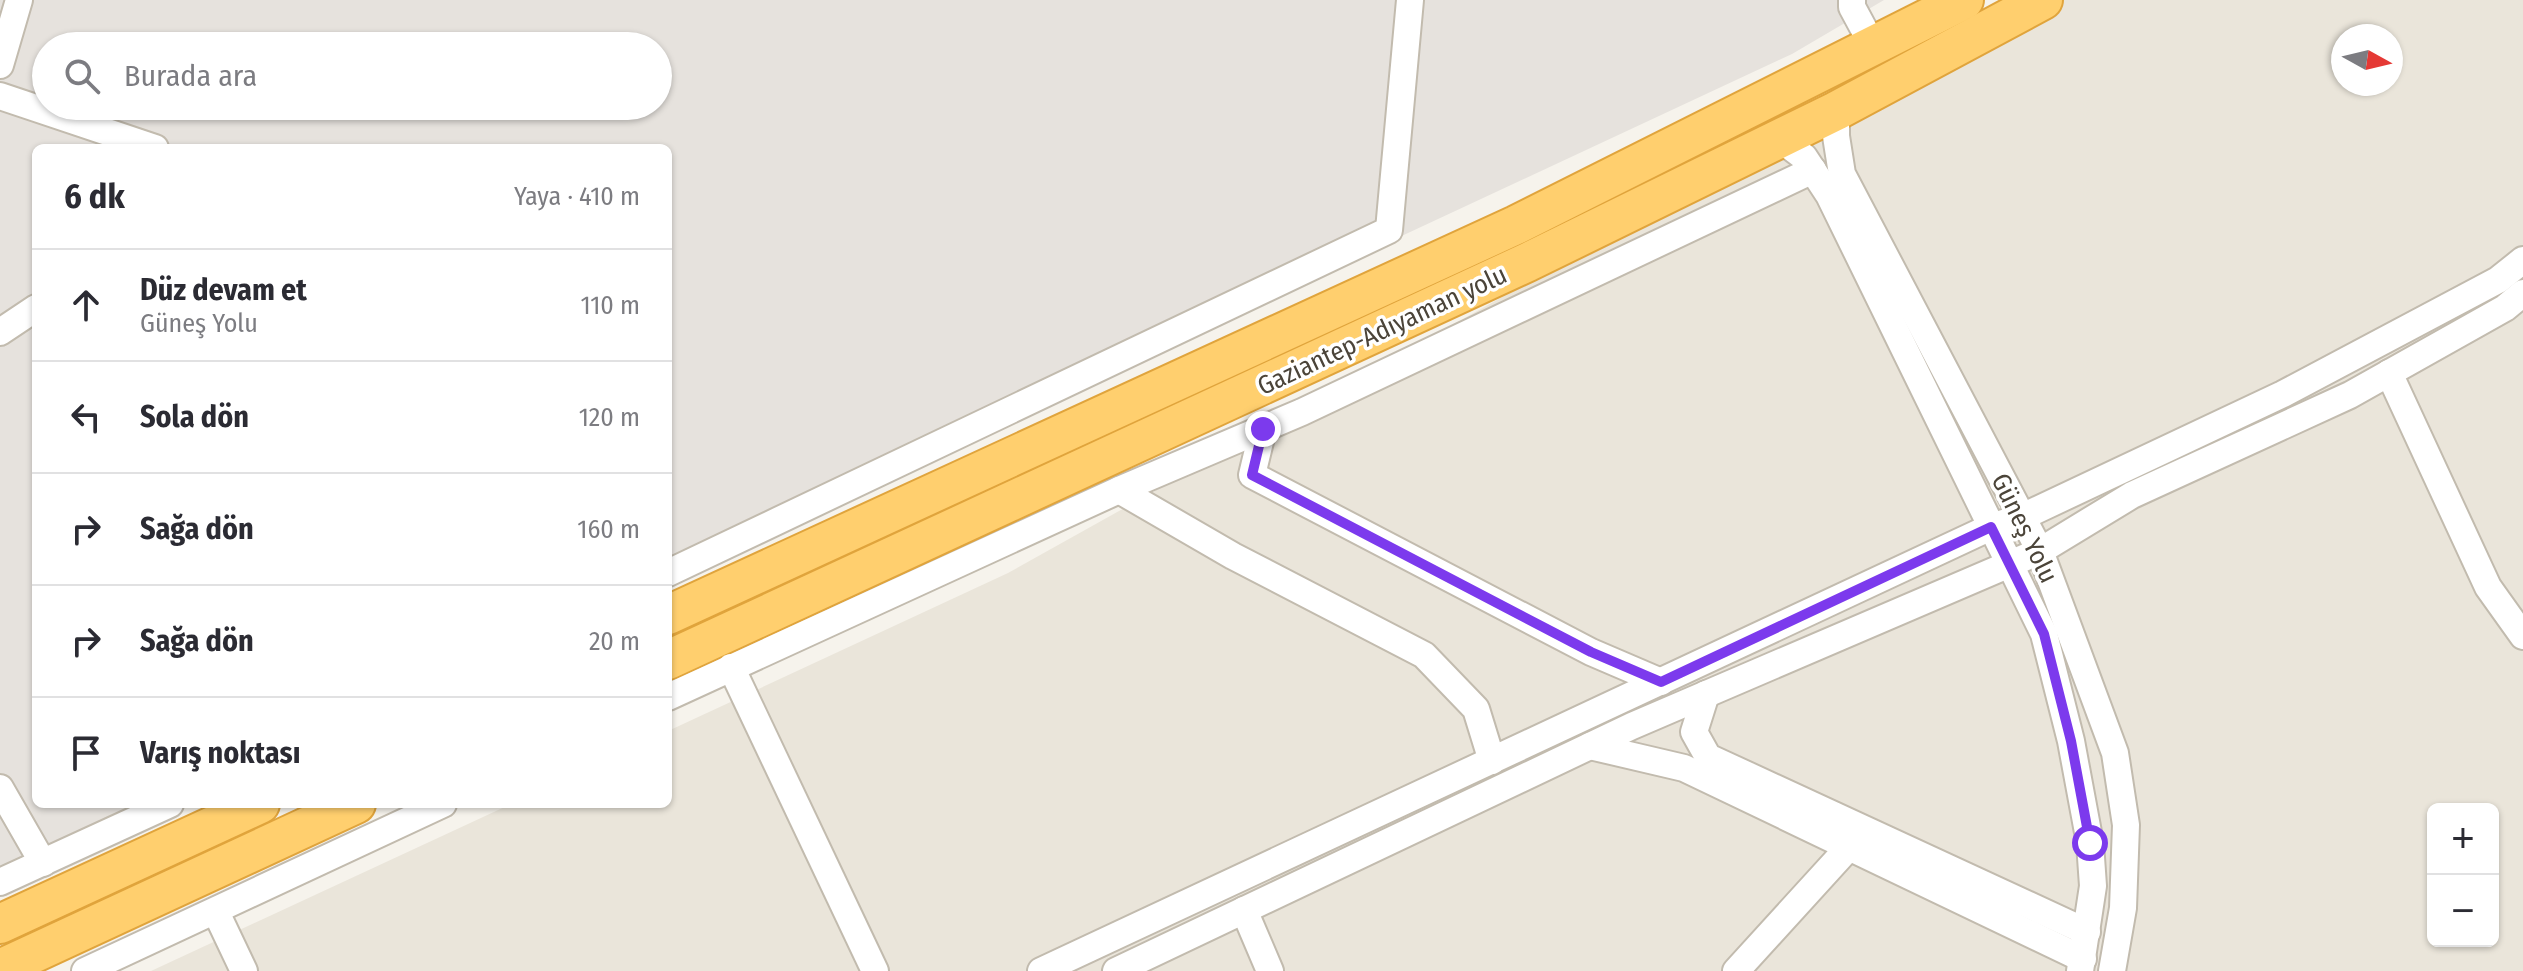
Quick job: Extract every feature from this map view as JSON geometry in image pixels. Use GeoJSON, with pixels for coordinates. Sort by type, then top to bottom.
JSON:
{"type":"FeatureCollection","features":[{"type":"Feature","properties":{"kind":"highway","name":"Gaziantep-Adıyaman yolu"},"geometry":{"type":"LineString","coordinates":[[672,613],[1516,225],[1964,0]]}},
{"type":"Feature","properties":{"kind":"highway","name":"Gaziantep-Adıyaman yolu"},"geometry":{"type":"LineString","coordinates":[[672,658],[1528,262],[1836,111],[2043,0]]}},
{"type":"Feature","properties":{"kind":"highway"},"geometry":{"type":"LineString","coordinates":[[0,924],[251,808]]}},
{"type":"Feature","properties":{"kind":"highway"},"geometry":{"type":"LineString","coordinates":[[0,969],[347,808]]}},
{"type":"Feature","properties":{"kind":"street"},"geometry":{"type":"LineString","coordinates":[[0,65],[19,0]]}},
{"type":"Feature","properties":{"kind":"street"},"geometry":{"type":"LineString","coordinates":[[672,571],[1389,230],[1410,0]]}},
{"type":"Feature","properties":{"kind":"street"},"geometry":{"type":"LineString","coordinates":[[1852,0],[1852,7],[1873,46]]}},
{"type":"Feature","properties":{"kind":"street"},"geometry":{"type":"LineString","coordinates":[[0,96],[32,107]]}},
{"type":"Feature","properties":{"kind":"street","name":"Güneş Yolu"},"geometry":{"type":"LineString","coordinates":[[1836,111],[1842,174],[2040,551],[2115,753],[2126,825],[2123,908],[2112,971]]}},
{"type":"Feature","properties":{"kind":"street"},"geometry":{"type":"LineString","coordinates":[[72,120],[143,144]]}},
{"type":"Feature","properties":{"kind":"street","name":"Güneş Yolu"},"geometry":{"type":"LineString","coordinates":[[1780,139],[1804,157],[1829,195],[2044,634],[2071,741],[2090,843],[2093,886],[2081,965]]}},
{"type":"Feature","properties":{"kind":"street"},"geometry":{"type":"LineString","coordinates":[[672,695],[1119,490],[1302,412],[1813,170]]}},
{"type":"Feature","properties":{"kind":"street"},"geometry":{"type":"LineString","coordinates":[[1041,971],[1991,527],[2022,517],[2283,394],[2498,280],[2523,260]]}},
{"type":"Feature","properties":{"kind":"street"},"geometry":{"type":"LineString","coordinates":[[1116,971],[1590,746],[2040,551],[2132,495],[2350,395],[2505,308],[2523,293]]}},
{"type":"Feature","properties":{"kind":"street"},"geometry":{"type":"LineString","coordinates":[[0,332],[32,311]]}},
{"type":"Feature","properties":{"kind":"street"},"geometry":{"type":"LineString","coordinates":[[2389,373],[2488,587],[2523,636]]}},
{"type":"Feature","properties":{"kind":"street"},"geometry":{"type":"LineString","coordinates":[[1263,429],[1252,475],[1591,652],[1661,682]]}},
{"type":"Feature","properties":{"kind":"street"},"geometry":{"type":"LineString","coordinates":[[1119,490],[1233,556],[1424,655],[1476,709],[1492,761]]}},
{"type":"Feature","properties":{"kind":"street"},"geometry":{"type":"LineString","coordinates":[[731,667],[875,971]]}},
{"type":"Feature","properties":{"kind":"street"},"geometry":{"type":"LineString","coordinates":[[1706,694],[1694,732],[1708,757],[2087,932]]}},
{"type":"Feature","properties":{"kind":"street"},"geometry":{"type":"LineString","coordinates":[[1590,746],[1684,768],[1849,847],[2081,965]]}},
{"type":"Feature","properties":{"kind":"street"},"geometry":{"type":"LineString","coordinates":[[0,788],[43,863]]}},
{"type":"Feature","properties":{"kind":"street"},"geometry":{"type":"LineString","coordinates":[[0,882],[161,808]]}},
{"type":"Feature","properties":{"kind":"street"},"geometry":{"type":"LineString","coordinates":[[85,971],[435,808]]}},
{"type":"Feature","properties":{"kind":"street"},"geometry":{"type":"LineString","coordinates":[[1736,971],[1849,847]]}},
{"type":"Feature","properties":{"kind":"street"},"geometry":{"type":"LineString","coordinates":[[1244,910],[1270,971]]}},
{"type":"Feature","properties":{"kind":"street"},"geometry":{"type":"LineString","coordinates":[[216,912],[244,971]]}},
{"type":"Feature","properties":{"kind":"shaded area"},"geometry":{"type":"Polygon","coordinates":[[[0,0],[1884,0],[1792,54],[672,576],[672,144],[32,144],[32,808],[174,808],[0,889],[0,0]]]}},
{"type":"Feature","properties":{"kind":"shaded area"},"geometry":{"type":"Polygon","coordinates":[[[2034,0],[2523,0],[2523,971],[151,971],[502,808],[672,808],[672,729],[1008,573],[2034,0]]]}},
{"type":"Feature","properties":{"kind":"route"},"geometry":{"type":"LineString","coordinates":[[1263,429],[1252,475],[1591,652],[1661,682],[1991,527],[2044,634],[2071,741],[2090,843]]}}]}
